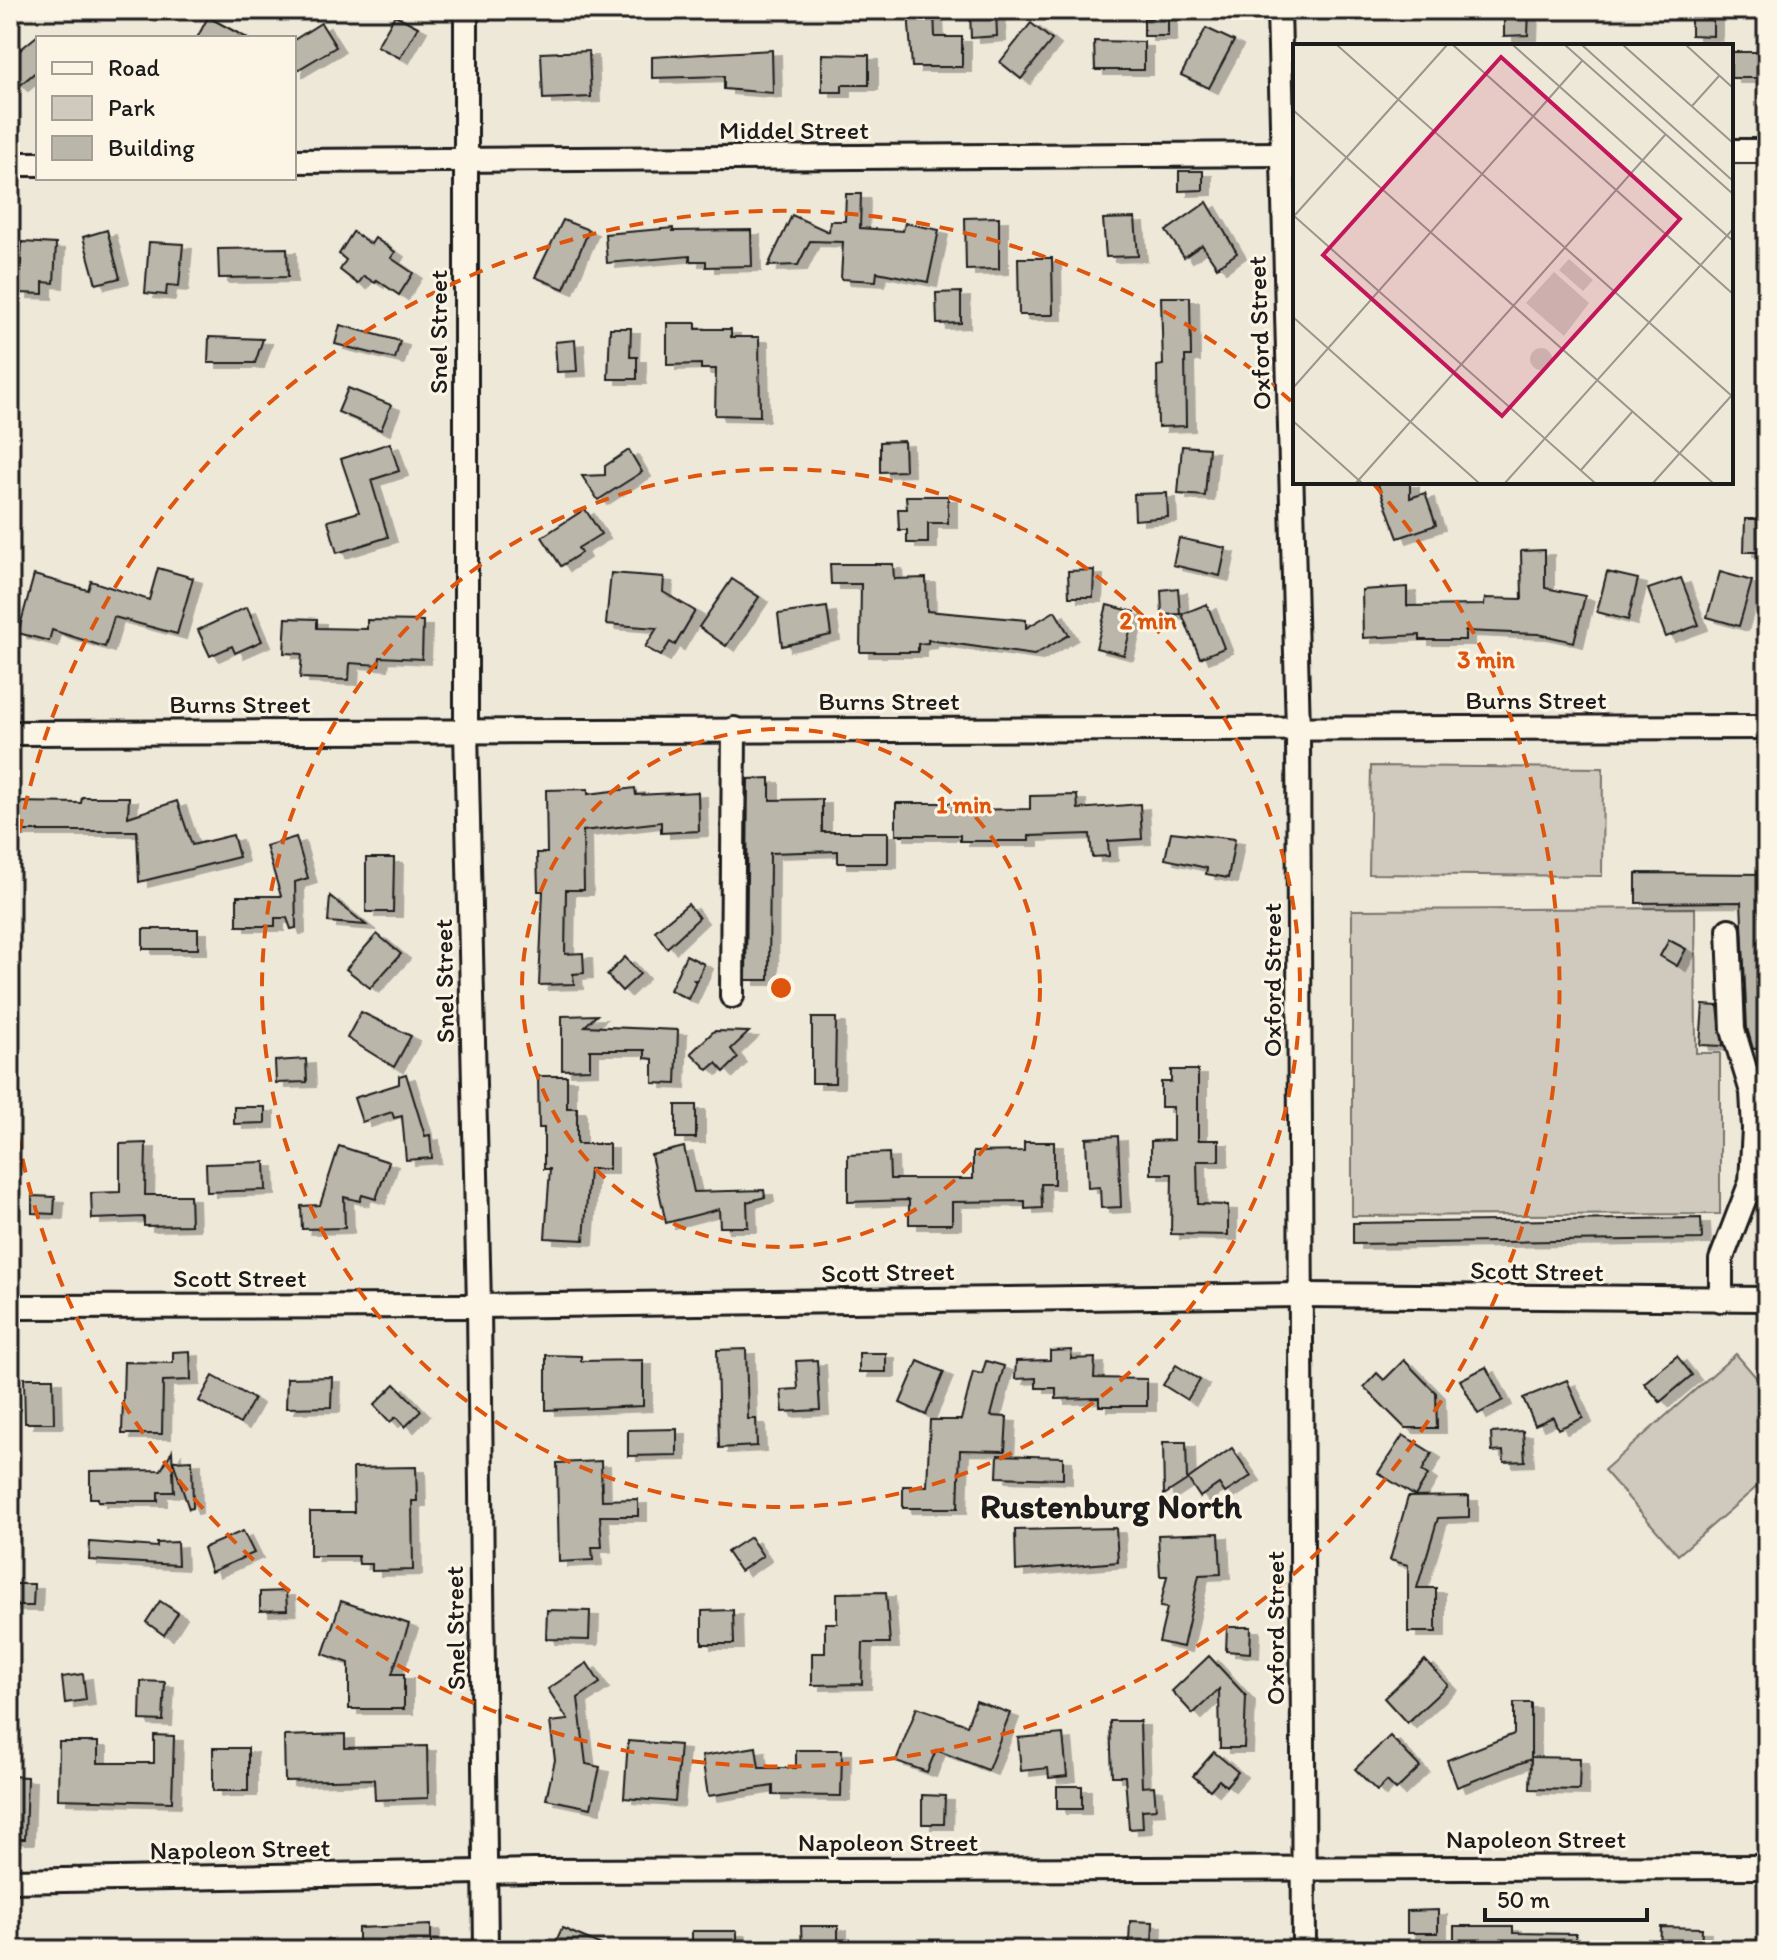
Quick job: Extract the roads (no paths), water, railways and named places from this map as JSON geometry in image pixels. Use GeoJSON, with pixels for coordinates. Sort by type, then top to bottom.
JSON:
{"type":"FeatureCollection","features":[{"type":"Feature","properties":{"kind":"street","name":"Snel Street"},"geometry":{"type":"LineString","coordinates":[[466,10],[466,731],[479,1306],[486,1950]]}},
{"type":"Feature","properties":{"kind":"street","name":"Oxford Street"},"geometry":{"type":"LineString","coordinates":[[1279,10],[1288,154],[1293,442]]}},
{"type":"Feature","properties":{"kind":"street"},"geometry":{"type":"LineString","coordinates":[[1733,151],[1767,151]]}},
{"type":"Feature","properties":{"kind":"street","name":"Middel Street"},"geometry":{"type":"LineString","coordinates":[[296,161],[1288,154]]}},
{"type":"Feature","properties":{"kind":"street"},"geometry":{"type":"LineString","coordinates":[[10,164],[36,164]]}},
{"type":"Feature","properties":{"kind":"street","name":"Oxford Street"},"geometry":{"type":"LineString","coordinates":[[1294,484],[1302,1295],[1304,1950]]}},
{"type":"Feature","properties":{"kind":"street","name":"Burns Street"},"geometry":{"type":"LineString","coordinates":[[10,733],[1767,727]]}},
{"type":"Feature","properties":{"kind":"street"},"geometry":{"type":"LineString","coordinates":[[732,996],[734,729]]}},
{"type":"Feature","properties":{"kind":"street"},"geometry":{"type":"LineString","coordinates":[[1721,1300],[1721,1260],[1751,1182],[1754,1129],[1752,1092],[1733,1030],[1729,930]]}},
{"type":"Feature","properties":{"kind":"street","name":"Scott Street"},"geometry":{"type":"LineString","coordinates":[[10,1307],[479,1306],[1302,1295],[1767,1299]]}},
{"type":"Feature","properties":{"kind":"street","name":"Napoleon Street"},"geometry":{"type":"LineString","coordinates":[[10,1881],[485,1874],[1767,1867]]}},
{"type":"Feature","properties":{"kind":"district","name":"Rustenburg North"},"geometry":{"type":"Point","coordinates":[1111,1506]}}]}
